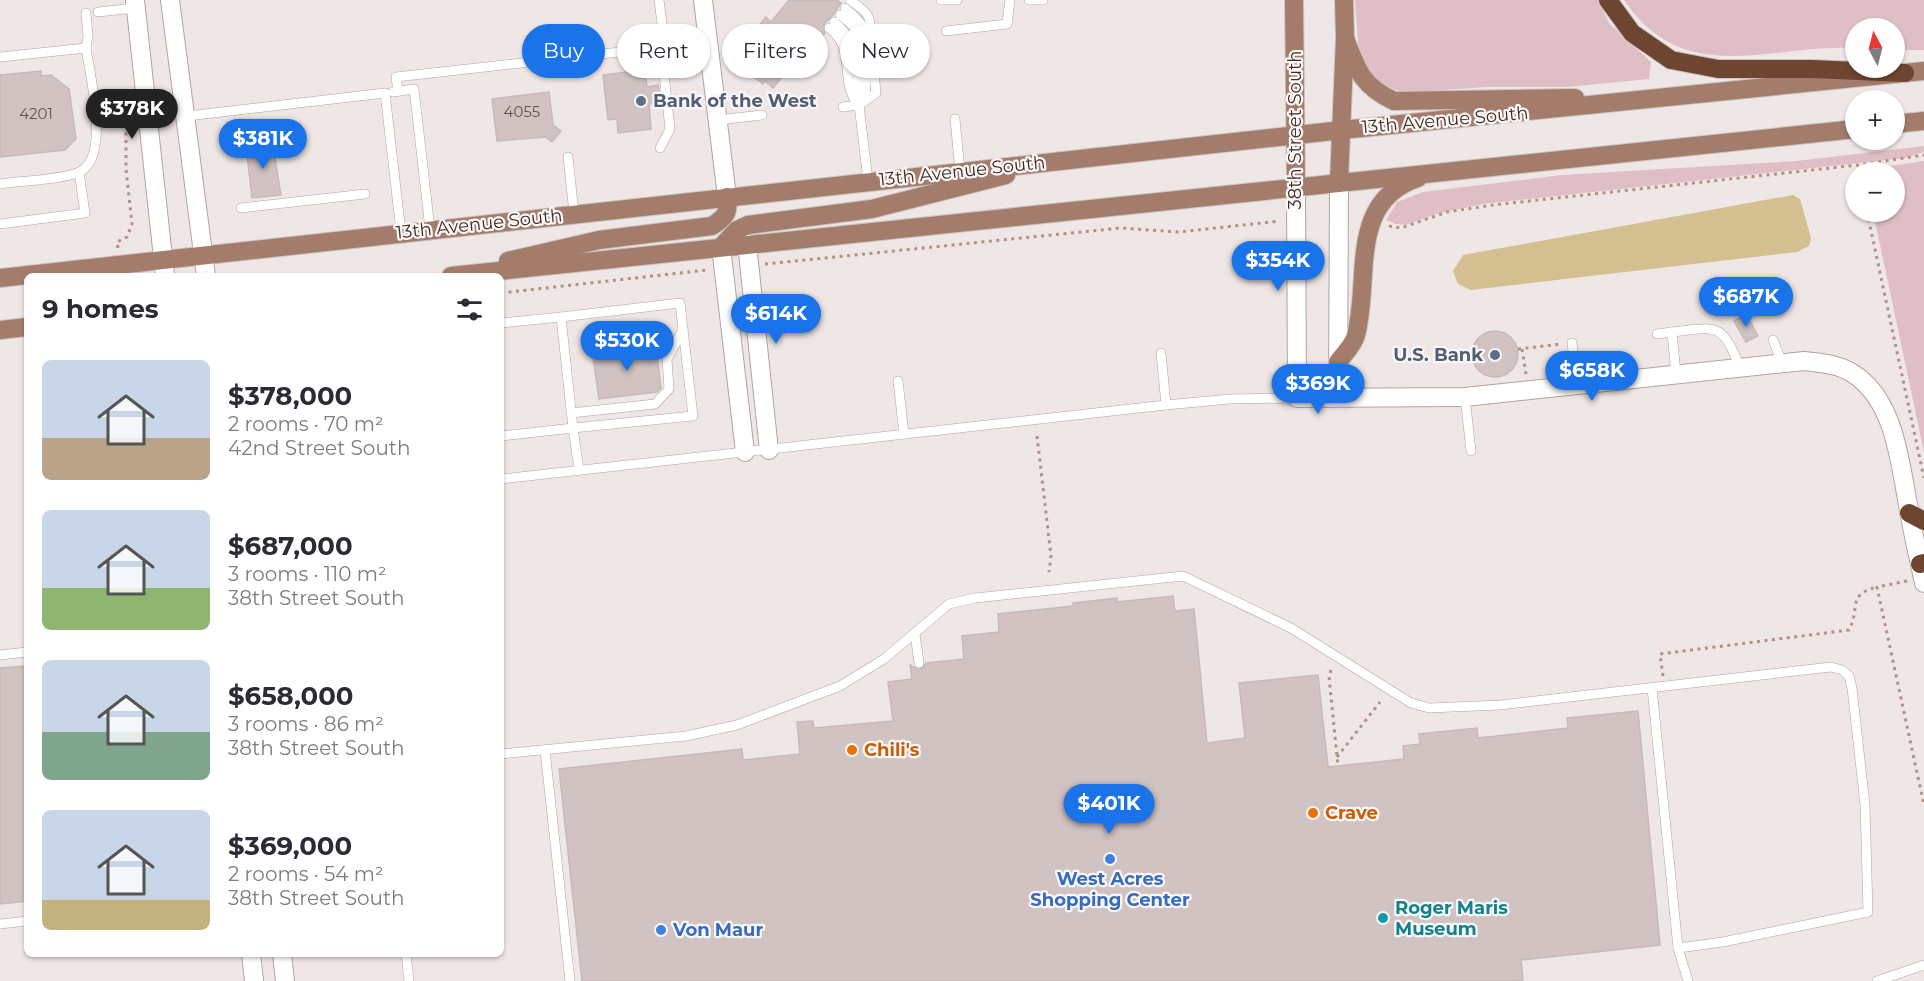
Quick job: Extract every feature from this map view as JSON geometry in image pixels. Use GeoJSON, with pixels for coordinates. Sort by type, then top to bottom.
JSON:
{"type":"FeatureCollection","features":[{"type":"Feature","properties":{"kind":"highway"},"geometry":{"type":"LineString","coordinates":[[1608,0],[1632,33],[1671,60],[1718,69],[1845,70]]}},
{"type":"Feature","properties":{"kind":"main road","name":"38th Street South"},"geometry":{"type":"LineString","coordinates":[[1294,0],[1296,186]]}},
{"type":"Feature","properties":{"kind":"main road"},"geometry":{"type":"LineString","coordinates":[[1339,181],[1345,38],[1344,0]]}},
{"type":"Feature","properties":{"kind":"main road"},"geometry":{"type":"LineString","coordinates":[[1345,38],[1364,81],[1377,93],[1394,101],[1535,97],[1643,101]]}},
{"type":"Feature","properties":{"kind":"main road","name":"13th Avenue South"},"geometry":{"type":"LineString","coordinates":[[1905,73],[1924,71]]}},
{"type":"Feature","properties":{"kind":"main road","name":"13th Avenue South"},"geometry":{"type":"LineString","coordinates":[[75,273],[164,267],[204,253],[1342,130],[1858,78]]}},
{"type":"Feature","properties":{"kind":"main road"},"geometry":{"type":"LineString","coordinates":[[1905,123],[1924,121]]}},
{"type":"Feature","properties":{"kind":"main road"},"geometry":{"type":"LineString","coordinates":[[476,273],[1339,181],[1845,130]]}},
{"type":"Feature","properties":{"kind":"main road"},"geometry":{"type":"LineString","coordinates":[[722,247],[736,230],[748,225],[872,209],[1059,160]]}},
{"type":"Feature","properties":{"kind":"main road"},"geometry":{"type":"LineString","coordinates":[[1338,362],[1356,337],[1365,250],[1372,220],[1392,191],[1407,182],[1441,171]]}},
{"type":"Feature","properties":{"kind":"main road"},"geometry":{"type":"LineString","coordinates":[[464,273],[517,258],[599,240],[712,226],[723,219],[729,211],[727,196]]}},
{"type":"Feature","properties":{"kind":"main road","name":"13th Avenue South"},"geometry":{"type":"LineString","coordinates":[[0,278],[24,276]]}},
{"type":"Feature","properties":{"kind":"main road"},"geometry":{"type":"LineString","coordinates":[[0,330],[24,327]]}},
{"type":"Feature","properties":{"kind":"street"},"geometry":{"type":"LineString","coordinates":[[170,0],[206,273]]}},
{"type":"Feature","properties":{"kind":"street"},"geometry":{"type":"LineString","coordinates":[[704,0],[707,24]]}},
{"type":"Feature","properties":{"kind":"street"},"geometry":{"type":"LineString","coordinates":[[135,4],[164,267]]}},
{"type":"Feature","properties":{"kind":"street"},"geometry":{"type":"LineString","coordinates":[[710,51],[727,196]]}},
{"type":"Feature","properties":{"kind":"street"},"geometry":{"type":"LineString","coordinates":[[1338,397],[1339,181]]}},
{"type":"Feature","properties":{"kind":"street","name":"38th Street South"},"geometry":{"type":"LineString","coordinates":[[1296,186],[1297,398]]}},
{"type":"Feature","properties":{"kind":"street"},"geometry":{"type":"LineString","coordinates":[[747,244],[769,450]]}},
{"type":"Feature","properties":{"kind":"street"},"geometry":{"type":"LineString","coordinates":[[722,247],[745,452]]}},
{"type":"Feature","properties":{"kind":"street"},"geometry":{"type":"LineString","coordinates":[[1297,398],[1465,397],[1804,361],[1831,364],[1852,373],[1866,384],[1877,397],[1887,418],[1917,517],[1922,563],[1916,582]]}},
{"type":"Feature","properties":{"kind":"street"},"geometry":{"type":"LineString","coordinates":[[251,957],[254,981]]}},
{"type":"Feature","properties":{"kind":"street"},"geometry":{"type":"LineString","coordinates":[[282,957],[285,981]]}},
{"type":"Feature","properties":{"kind":"lane"},"geometry":{"type":"LineString","coordinates":[[660,0],[662,24]]}},
{"type":"Feature","properties":{"kind":"lane"},"geometry":{"type":"LineString","coordinates":[[941,0],[957,0]]}},
{"type":"Feature","properties":{"kind":"lane"},"geometry":{"type":"LineString","coordinates":[[946,31],[1007,24],[1010,0]]}},
{"type":"Feature","properties":{"kind":"lane"},"geometry":{"type":"LineString","coordinates":[[1029,0],[1043,0]]}},
{"type":"Feature","properties":{"kind":"lane"},"geometry":{"type":"LineString","coordinates":[[98,12],[135,4]]}},
{"type":"Feature","properties":{"kind":"lane"},"geometry":{"type":"LineString","coordinates":[[0,184],[79,172],[93,159],[97,146],[86,48],[88,36],[86,14]]}},
{"type":"Feature","properties":{"kind":"lane"},"geometry":{"type":"LineString","coordinates":[[839,15],[864,25],[870,35],[876,93],[859,105],[843,107]]}},
{"type":"Feature","properties":{"kind":"lane"},"geometry":{"type":"LineString","coordinates":[[839,15],[850,94],[859,105],[868,181]]}},
{"type":"Feature","properties":{"kind":"lane"},"geometry":{"type":"LineString","coordinates":[[839,15],[856,31],[862,47],[867,92],[859,105]]}},
{"type":"Feature","properties":{"kind":"lane"},"geometry":{"type":"LineString","coordinates":[[0,57],[86,48]]}},
{"type":"Feature","properties":{"kind":"lane"},"geometry":{"type":"LineString","coordinates":[[398,91],[396,77],[617,52]]}},
{"type":"Feature","properties":{"kind":"lane"},"geometry":{"type":"LineString","coordinates":[[660,148],[670,129],[666,78]]}},
{"type":"Feature","properties":{"kind":"lane"},"geometry":{"type":"LineString","coordinates":[[187,116],[414,89],[430,229]]}},
{"type":"Feature","properties":{"kind":"lane"},"geometry":{"type":"LineString","coordinates":[[385,93],[401,232]]}},
{"type":"Feature","properties":{"kind":"lane"},"geometry":{"type":"LineString","coordinates":[[718,120],[762,115]]}},
{"type":"Feature","properties":{"kind":"lane"},"geometry":{"type":"LineString","coordinates":[[955,119],[960,171]]}},
{"type":"Feature","properties":{"kind":"lane"},"geometry":{"type":"LineString","coordinates":[[568,157],[574,213]]}},
{"type":"Feature","properties":{"kind":"lane"},"geometry":{"type":"LineString","coordinates":[[0,224],[85,213],[79,172]]}},
{"type":"Feature","properties":{"kind":"lane"},"geometry":{"type":"LineString","coordinates":[[241,208],[365,194]]}},
{"type":"Feature","properties":{"kind":"lane"},"geometry":{"type":"LineString","coordinates":[[504,323],[680,303],[693,416],[504,436]]}},
{"type":"Feature","properties":{"kind":"lane"},"geometry":{"type":"LineString","coordinates":[[561,317],[579,471]]}},
{"type":"Feature","properties":{"kind":"lane"},"geometry":{"type":"LineString","coordinates":[[1657,334],[1712,328],[1729,338],[1740,368]]}},
{"type":"Feature","properties":{"kind":"lane"},"geometry":{"type":"LineString","coordinates":[[572,413],[655,404],[662,399],[669,390],[667,359],[683,330]]}},
{"type":"Feature","properties":{"kind":"lane"},"geometry":{"type":"LineString","coordinates":[[1672,332],[1676,375]]}},
{"type":"Feature","properties":{"kind":"lane"},"geometry":{"type":"LineString","coordinates":[[1773,340],[1782,363]]}},
{"type":"Feature","properties":{"kind":"lane"},"geometry":{"type":"LineString","coordinates":[[1572,343],[1576,385]]}},
{"type":"Feature","properties":{"kind":"lane"},"geometry":{"type":"LineString","coordinates":[[1161,353],[1166,405]]}},
{"type":"Feature","properties":{"kind":"lane"},"geometry":{"type":"LineString","coordinates":[[898,381],[904,434]]}},
{"type":"Feature","properties":{"kind":"lane"},"geometry":{"type":"LineString","coordinates":[[1465,397],[1471,451]]}},
{"type":"Feature","properties":{"kind":"lane"},"geometry":{"type":"LineString","coordinates":[[504,479],[1166,405],[1230,399],[1297,398]]}},
{"type":"Feature","properties":{"kind":"lane"},"geometry":{"type":"LineString","coordinates":[[504,754],[686,736],[737,726],[840,686],[884,659],[949,604],[968,599],[1183,576],[1291,628],[1412,703],[1429,708],[1500,705],[1831,667],[1842,670],[1849,676],[1852,688],[1865,805],[1868,912],[1723,942],[1678,948]]}},
{"type":"Feature","properties":{"kind":"lane"},"geometry":{"type":"LineString","coordinates":[[915,634],[919,663]]}},
{"type":"Feature","properties":{"kind":"lane"},"geometry":{"type":"LineString","coordinates":[[0,655],[24,652]]}},
{"type":"Feature","properties":{"kind":"lane"},"geometry":{"type":"LineString","coordinates":[[1652,688],[1678,948],[1688,981]]}},
{"type":"Feature","properties":{"kind":"lane"},"geometry":{"type":"LineString","coordinates":[[545,750],[570,981]]}},
{"type":"Feature","properties":{"kind":"lane"},"geometry":{"type":"LineString","coordinates":[[0,924],[24,921]]}},
{"type":"Feature","properties":{"kind":"lane"},"geometry":{"type":"LineString","coordinates":[[406,957],[409,981]]}},
{"type":"Feature","properties":{"kind":"lane"},"geometry":{"type":"LineString","coordinates":[[1877,981],[1924,965]]}},
{"type":"Feature","properties":{"kind":"path"},"geometry":{"type":"LineString","coordinates":[[118,250],[117,242],[127,237],[132,224],[126,169],[125,82]]}},
{"type":"Feature","properties":{"kind":"path"},"geometry":{"type":"LineString","coordinates":[[1878,162],[1924,155]]}},
{"type":"Feature","properties":{"kind":"path"},"geometry":{"type":"LineString","coordinates":[[1382,224],[1401,228],[1447,212],[1493,205],[1845,166]]}},
{"type":"Feature","properties":{"kind":"path"},"geometry":{"type":"LineString","coordinates":[[762,264],[1121,228],[1179,232],[1274,222]]}},
{"type":"Feature","properties":{"kind":"path"},"geometry":{"type":"LineString","coordinates":[[1869,222],[1924,478]]}},
{"type":"Feature","properties":{"kind":"path"},"geometry":{"type":"LineString","coordinates":[[504,292],[706,270]]}},
{"type":"Feature","properties":{"kind":"path"},"geometry":{"type":"LineString","coordinates":[[1528,391],[1520,349],[1572,343]]}},
{"type":"Feature","properties":{"kind":"path"},"geometry":{"type":"LineString","coordinates":[[1036,436],[1051,556],[1049,572]]}},
{"type":"Feature","properties":{"kind":"path"},"geometry":{"type":"LineString","coordinates":[[1664,686],[1660,654],[1840,633],[1849,630],[1853,621],[1856,598],[1860,592],[1877,587],[1916,582]]}},
{"type":"Feature","properties":{"kind":"path"},"geometry":{"type":"LineString","coordinates":[[1877,587],[1924,805]]}},
{"type":"Feature","properties":{"kind":"path"},"geometry":{"type":"LineString","coordinates":[[1331,670],[1329,677],[1338,766]]}},
{"type":"Feature","properties":{"kind":"path"},"geometry":{"type":"LineString","coordinates":[[1337,757],[1380,702]]}},
{"type":"Feature","properties":{"kind":"shaded area"},"geometry":{"type":"Polygon","coordinates":[[[1355,0],[1598,0],[1609,23],[1651,62],[1649,79],[1568,87],[1486,87],[1404,93],[1385,86],[1371,74],[1359,54],[1355,0]]]}},
{"type":"Feature","properties":{"kind":"shaded area"},"geometry":{"type":"Polygon","coordinates":[[[1624,0],[1924,0],[1924,50],[1905,50],[1905,18],[1845,18],[1845,48],[1822,48],[1759,55],[1729,56],[1700,53],[1673,44],[1648,27],[1624,0]]]}},
{"type":"Feature","properties":{"kind":"shaded area"},"geometry":{"type":"Polygon","coordinates":[[[1924,146],[1924,152],[1904,158],[1845,162],[1845,164],[1483,204],[1436,214],[1406,225],[1386,220],[1397,202],[1423,192],[1562,175],[1796,161],[1924,146]]]}},
{"type":"Feature","properties":{"kind":"shaded area"},"geometry":{"type":"Polygon","coordinates":[[[1924,161],[1924,452],[1875,222],[1905,222],[1905,164],[1924,161]]]}},
{"type":"Feature","properties":{"kind":"shaded area"},"geometry":{"type":"Polygon","coordinates":[[[1793,195],[1800,199],[1811,238],[1809,246],[1797,252],[1471,290],[1458,284],[1453,271],[1463,255],[1793,195]]]}},
{"type":"Feature","properties":{"kind":"building"},"geometry":{"type":"Polygon","coordinates":[[[789,0],[837,0],[841,3],[824,24],[760,24],[766,17],[771,22],[789,0]]]}},
{"type":"Feature","properties":{"kind":"building"},"geometry":{"type":"Polygon","coordinates":[[[41,71],[41,76],[51,75],[69,89],[76,139],[65,150],[0,157],[0,75],[41,71]]]}},
{"type":"Feature","properties":{"kind":"building","name":"Bank of the West"},"geometry":{"type":"Polygon","coordinates":[[[617,73],[617,78],[646,78],[647,87],[658,85],[660,103],[649,104],[651,129],[618,133],[617,119],[608,120],[603,78],[605,75],[617,73]]]}},
{"type":"Feature","properties":{"kind":"building"},"geometry":{"type":"Polygon","coordinates":[[[755,78],[781,78],[773,88],[765,81],[763,84],[755,78]]]}},
{"type":"Feature","properties":{"kind":"building"},"geometry":{"type":"Polygon","coordinates":[[[549,92],[553,125],[561,131],[552,142],[546,137],[497,141],[492,99],[549,92]]]}},
{"type":"Feature","properties":{"kind":"building"},"geometry":{"type":"Polygon","coordinates":[[[272,140],[281,195],[252,198],[246,146],[250,145],[250,142],[272,140]]]}},
{"type":"Feature","properties":{"kind":"building"},"geometry":{"type":"Polygon","coordinates":[[[1746,314],[1758,336],[1746,342],[1734,321],[1746,314]]]}},
{"type":"Feature","properties":{"kind":"building","name":"U.S. Bank"},"geometry":{"type":"Polygon","coordinates":[[[1495,331],[1504,332],[1512,337],[1517,345],[1517,363],[1512,371],[1504,376],[1495,377],[1486,376],[1478,371],[1473,363],[1472,354],[1473,345],[1478,337],[1486,332],[1495,331]]]}},
{"type":"Feature","properties":{"kind":"building"},"geometry":{"type":"Polygon","coordinates":[[[656,346],[661,388],[657,392],[599,399],[592,350],[614,348],[614,351],[656,346]]]}},
{"type":"Feature","properties":{"kind":"building","name":"West Acres Shopping Center"},"geometry":{"type":"Polygon","coordinates":[[[1173,596],[1175,611],[1194,609],[1207,743],[1245,738],[1239,683],[1318,675],[1328,767],[1404,759],[1403,746],[1420,744],[1419,734],[1477,728],[1478,738],[1568,728],[1567,718],[1638,711],[1660,945],[1521,960],[1523,980],[1512,981],[582,981],[559,769],[742,749],[743,760],[800,754],[797,722],[813,721],[814,728],[893,721],[888,682],[912,679],[910,665],[919,670],[926,663],[964,659],[962,636],[999,632],[998,614],[1073,606],[1073,603],[1117,598],[1117,602],[1173,596]]]}},
{"type":"Feature","properties":{"kind":"building"},"geometry":{"type":"Polygon","coordinates":[[[24,666],[24,901],[0,904],[0,668],[24,666]]]}},
{"type":"Feature","properties":{"kind":"place","name":"Bank of the West"},"geometry":{"type":"Point","coordinates":[641,101]}},
{"type":"Feature","properties":{"kind":"place","name":"U.S. Bank"},"geometry":{"type":"Point","coordinates":[1495,355]}},
{"type":"Feature","properties":{"kind":"place","name":"Chili's"},"geometry":{"type":"Point","coordinates":[852,750]}},
{"type":"Feature","properties":{"kind":"place","name":"Crave"},"geometry":{"type":"Point","coordinates":[1313,813]}},
{"type":"Feature","properties":{"kind":"place","name":"West Acres Shopping Center"},"geometry":{"type":"Point","coordinates":[1110,859]}},
{"type":"Feature","properties":{"kind":"place","name":"Roger Maris Museum"},"geometry":{"type":"Point","coordinates":[1383,918]}},
{"type":"Feature","properties":{"kind":"place","name":"Von Maur"},"geometry":{"type":"Point","coordinates":[661,930]}}]}
